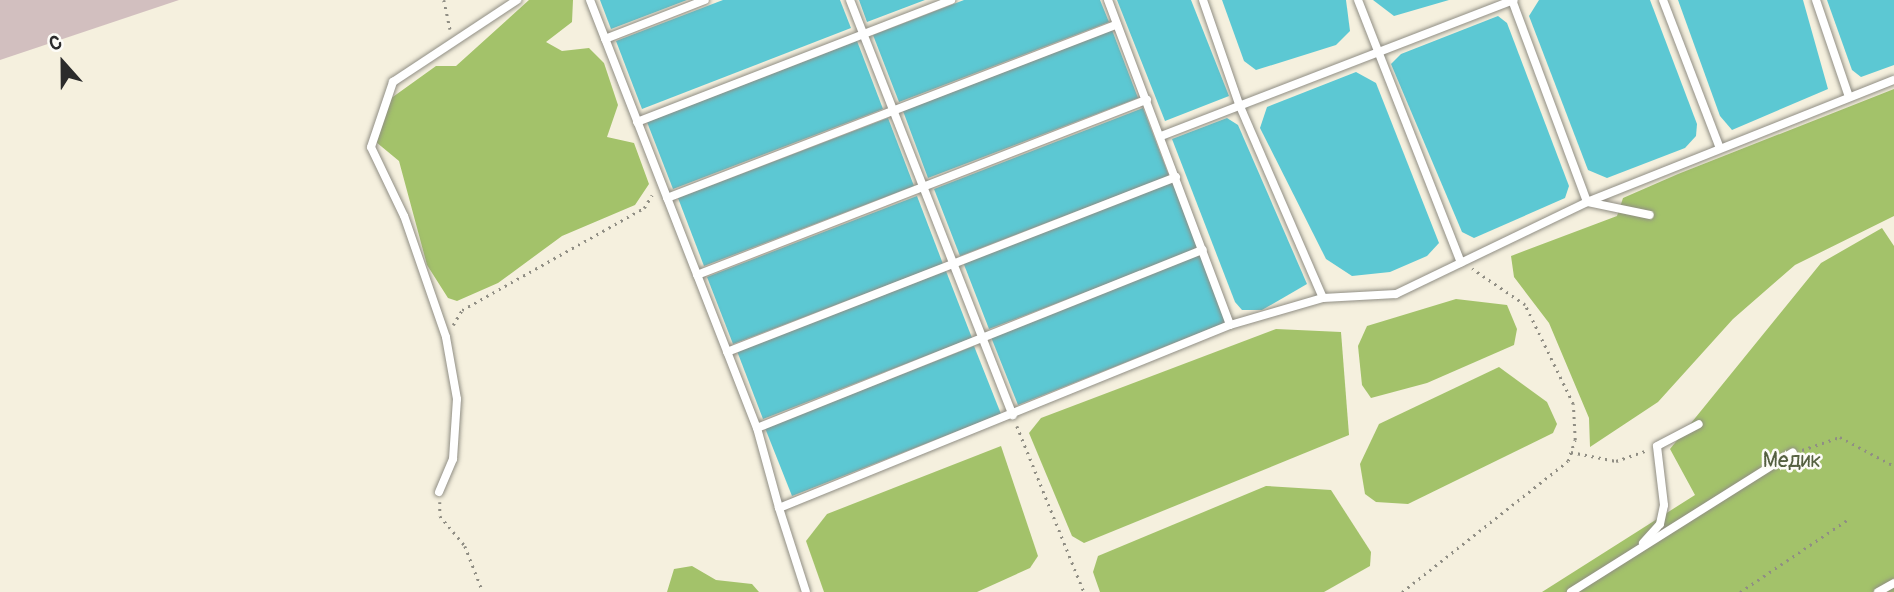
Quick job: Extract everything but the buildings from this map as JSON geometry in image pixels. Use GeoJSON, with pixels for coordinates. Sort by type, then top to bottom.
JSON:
{"type":"FeatureCollection","features":[{"type":"Feature","properties":{"kind":"lane"},"geometry":{"type":"LineString","coordinates":[[439,492],[453,459],[457,399],[446,337],[404,216],[370,147],[393,82],[517,0]]}},
{"type":"Feature","properties":{"kind":"lane"},"geometry":{"type":"LineString","coordinates":[[590,0],[757,428],[806,592]]}},
{"type":"Feature","properties":{"kind":"lane"},"geometry":{"type":"LineString","coordinates":[[605,39],[705,0]]}},
{"type":"Feature","properties":{"kind":"lane"},"geometry":{"type":"LineString","coordinates":[[850,0],[1013,415]]}},
{"type":"Feature","properties":{"kind":"lane"},"geometry":{"type":"LineString","coordinates":[[637,122],[951,0]]}},
{"type":"Feature","properties":{"kind":"lane"},"geometry":{"type":"LineString","coordinates":[[1108,0],[1230,325]]}},
{"type":"Feature","properties":{"kind":"lane"},"geometry":{"type":"LineString","coordinates":[[1203,0],[1239,103],[1324,298]]}},
{"type":"Feature","properties":{"kind":"lane"},"geometry":{"type":"LineString","coordinates":[[1358,0],[1461,263]]}},
{"type":"Feature","properties":{"kind":"lane"},"geometry":{"type":"LineString","coordinates":[[1161,136],[1239,103],[1377,54],[1513,0],[1587,202]]}},
{"type":"Feature","properties":{"kind":"lane"},"geometry":{"type":"LineString","coordinates":[[1663,0],[1719,146]]}},
{"type":"Feature","properties":{"kind":"lane"},"geometry":{"type":"LineString","coordinates":[[1816,0],[1849,97]]}},
{"type":"Feature","properties":{"kind":"lane"},"geometry":{"type":"LineString","coordinates":[[667,198],[1117,24]]}},
{"type":"Feature","properties":{"kind":"lane"},"geometry":{"type":"LineString","coordinates":[[779,508],[1230,325],[1324,298],[1396,294],[1587,202],[1719,146],[1894,80]]}},
{"type":"Feature","properties":{"kind":"lane"},"geometry":{"type":"LineString","coordinates":[[697,275],[1147,100]]}},
{"type":"Feature","properties":{"kind":"lane"},"geometry":{"type":"LineString","coordinates":[[727,352],[1176,177]]}},
{"type":"Feature","properties":{"kind":"lane"},"geometry":{"type":"LineString","coordinates":[[1587,202],[1650,215]]}},
{"type":"Feature","properties":{"kind":"lane"},"geometry":{"type":"LineString","coordinates":[[757,428],[1203,250]]}},
{"type":"Feature","properties":{"kind":"lane"},"geometry":{"type":"LineString","coordinates":[[1637,551],[1660,524],[1664,505],[1657,446],[1699,424]]}},
{"type":"Feature","properties":{"kind":"lane"},"geometry":{"type":"LineString","coordinates":[[1571,592],[1794,452]]}},
{"type":"Feature","properties":{"kind":"lane"},"geometry":{"type":"LineString","coordinates":[[1878,592],[1894,583]]}},
{"type":"Feature","properties":{"kind":"path"},"geometry":{"type":"LineString","coordinates":[[444,0],[453,43]]}},
{"type":"Feature","properties":{"kind":"path"},"geometry":{"type":"LineString","coordinates":[[446,337],[462,310],[644,208],[661,182]]}},
{"type":"Feature","properties":{"kind":"path"},"geometry":{"type":"LineString","coordinates":[[1402,592],[1535,489],[1572,452],[1573,404],[1525,305],[1461,263]]}},
{"type":"Feature","properties":{"kind":"path"},"geometry":{"type":"LineString","coordinates":[[1013,415],[1084,592]]}},
{"type":"Feature","properties":{"kind":"path"},"geometry":{"type":"LineString","coordinates":[[1794,452],[1840,437],[1894,466]]}},
{"type":"Feature","properties":{"kind":"path"},"geometry":{"type":"LineString","coordinates":[[1572,452],[1616,461],[1657,446]]}},
{"type":"Feature","properties":{"kind":"path"},"geometry":{"type":"LineString","coordinates":[[439,492],[440,516],[465,546],[482,592]]}},
{"type":"Feature","properties":{"kind":"path"},"geometry":{"type":"LineString","coordinates":[[1740,592],[1847,520]]}},
{"type":"Feature","properties":{"kind":"shaded area"},"geometry":{"type":"Polygon","coordinates":[[[0,0],[179,0],[0,60],[0,0]]]}},
{"type":"Feature","properties":{"kind":"green space"},"geometry":{"type":"Polygon","coordinates":[[[529,0],[573,0],[572,22],[546,42],[562,51],[589,48],[604,63],[618,105],[607,137],[634,143],[649,184],[635,205],[562,236],[498,283],[457,301],[448,298],[427,265],[399,161],[376,142],[390,99],[436,66],[456,66],[529,0]]]}},
{"type":"Feature","properties":{"kind":"green space"},"geometry":{"type":"Polygon","coordinates":[[[1894,89],[1894,216],[1795,265],[1733,319],[1658,402],[1590,447],[1589,418],[1549,323],[1514,277],[1511,256],[1617,216],[1623,198],[1678,174],[1894,89]]]}},
{"type":"Feature","properties":{"kind":"green space","name":"Медик"},"geometry":{"type":"Polygon","coordinates":[[[1882,228],[1894,246],[1894,592],[1542,592],[1695,495],[1670,449],[1821,263],[1882,228]]]}},
{"type":"Feature","properties":{"kind":"green space"},"geometry":{"type":"Polygon","coordinates":[[[1456,299],[1507,305],[1517,329],[1514,345],[1427,383],[1371,398],[1362,385],[1358,346],[1367,326],[1456,299]]]}},
{"type":"Feature","properties":{"kind":"green space"},"geometry":{"type":"Polygon","coordinates":[[[1276,329],[1341,332],[1349,435],[1084,543],[1072,536],[1029,433],[1041,418],[1276,329]]]}},
{"type":"Feature","properties":{"kind":"green space"},"geometry":{"type":"Polygon","coordinates":[[[1499,367],[1547,402],[1557,424],[1553,433],[1408,504],[1376,502],[1365,494],[1360,464],[1379,424],[1499,367]]]}},
{"type":"Feature","properties":{"kind":"green space"},"geometry":{"type":"Polygon","coordinates":[[[1001,446],[1038,556],[1030,568],[977,592],[824,592],[806,541],[827,514],[1001,446]]]}},
{"type":"Feature","properties":{"kind":"green space"},"geometry":{"type":"Polygon","coordinates":[[[1266,486],[1331,490],[1371,552],[1370,566],[1324,592],[1100,592],[1093,572],[1098,556],[1266,486]]]}},
{"type":"Feature","properties":{"kind":"green space"},"geometry":{"type":"Polygon","coordinates":[[[692,566],[716,580],[752,584],[759,592],[667,592],[674,569],[692,566]]]}},
{"type":"Feature","properties":{"kind":"water"},"geometry":{"type":"Polygon","coordinates":[[[600,0],[687,0],[611,29],[600,0]]]}},
{"type":"Feature","properties":{"kind":"water"},"geometry":{"type":"Polygon","coordinates":[[[723,0],[840,0],[851,28],[642,109],[616,41],[723,0]]]}},
{"type":"Feature","properties":{"kind":"water"},"geometry":{"type":"Polygon","coordinates":[[[859,0],[925,0],[867,22],[859,0]]]}},
{"type":"Feature","properties":{"kind":"water"},"geometry":{"type":"Polygon","coordinates":[[[964,0],[1100,0],[1109,22],[899,102],[873,35],[964,0]]]}},
{"type":"Feature","properties":{"kind":"water"},"geometry":{"type":"Polygon","coordinates":[[[1117,0],[1191,0],[1229,96],[1165,121],[1117,0]]]}},
{"type":"Feature","properties":{"kind":"water"},"geometry":{"type":"Polygon","coordinates":[[[1222,0],[1346,0],[1350,31],[1336,45],[1256,70],[1244,61],[1222,0]]]}},
{"type":"Feature","properties":{"kind":"water"},"geometry":{"type":"Polygon","coordinates":[[[1373,0],[1449,0],[1394,16],[1373,0]]]}},
{"type":"Feature","properties":{"kind":"water"},"geometry":{"type":"Polygon","coordinates":[[[1539,0],[1650,0],[1697,124],[1696,136],[1685,148],[1607,178],[1588,170],[1529,16],[1539,0]]]}},
{"type":"Feature","properties":{"kind":"water"},"geometry":{"type":"Polygon","coordinates":[[[1678,0],[1803,0],[1828,89],[1732,130],[1720,116],[1678,0]]]}},
{"type":"Feature","properties":{"kind":"water"},"geometry":{"type":"Polygon","coordinates":[[[1827,0],[1894,0],[1894,65],[1861,77],[1852,70],[1827,0]]]}},
{"type":"Feature","properties":{"kind":"water"},"geometry":{"type":"Polygon","coordinates":[[[1498,16],[1507,23],[1569,186],[1565,198],[1474,238],[1462,232],[1391,64],[1401,54],[1498,16]]]}},
{"type":"Feature","properties":{"kind":"water"},"geometry":{"type":"Polygon","coordinates":[[[1112,30],[1138,98],[928,178],[903,111],[1112,30]]]}},
{"type":"Feature","properties":{"kind":"water"},"geometry":{"type":"Polygon","coordinates":[[[857,41],[883,109],[673,189],[647,122],[857,41]]]}},
{"type":"Feature","properties":{"kind":"water"},"geometry":{"type":"Polygon","coordinates":[[[1356,72],[1376,83],[1439,243],[1427,256],[1390,272],[1352,276],[1326,259],[1260,128],[1267,107],[1356,72]]]}},
{"type":"Feature","properties":{"kind":"water"},"geometry":{"type":"Polygon","coordinates":[[[1143,108],[1169,176],[960,256],[934,189],[1143,108]]]}},
{"type":"Feature","properties":{"kind":"water"},"geometry":{"type":"Polygon","coordinates":[[[888,118],[914,186],[704,266],[678,198],[888,118]]]}},
{"type":"Feature","properties":{"kind":"water"},"geometry":{"type":"Polygon","coordinates":[[[1227,118],[1238,125],[1307,284],[1262,310],[1242,310],[1235,302],[1172,139],[1227,118]]]}},
{"type":"Feature","properties":{"kind":"water"},"geometry":{"type":"Polygon","coordinates":[[[1172,181],[1198,249],[989,329],[963,262],[1172,181]]]}},
{"type":"Feature","properties":{"kind":"water"},"geometry":{"type":"Polygon","coordinates":[[[917,196],[943,264],[733,344],[707,277],[917,196]]]}},
{"type":"Feature","properties":{"kind":"water"},"geometry":{"type":"Polygon","coordinates":[[[1200,254],[1227,322],[1018,405],[991,337],[1200,254]]]}},
{"type":"Feature","properties":{"kind":"water"},"geometry":{"type":"Polygon","coordinates":[[[946,271],[972,338],[763,419],[737,351],[946,271]]]}},
{"type":"Feature","properties":{"kind":"water"},"geometry":{"type":"Polygon","coordinates":[[[974,346],[1001,414],[792,496],[765,428],[974,346]]]}}]}
